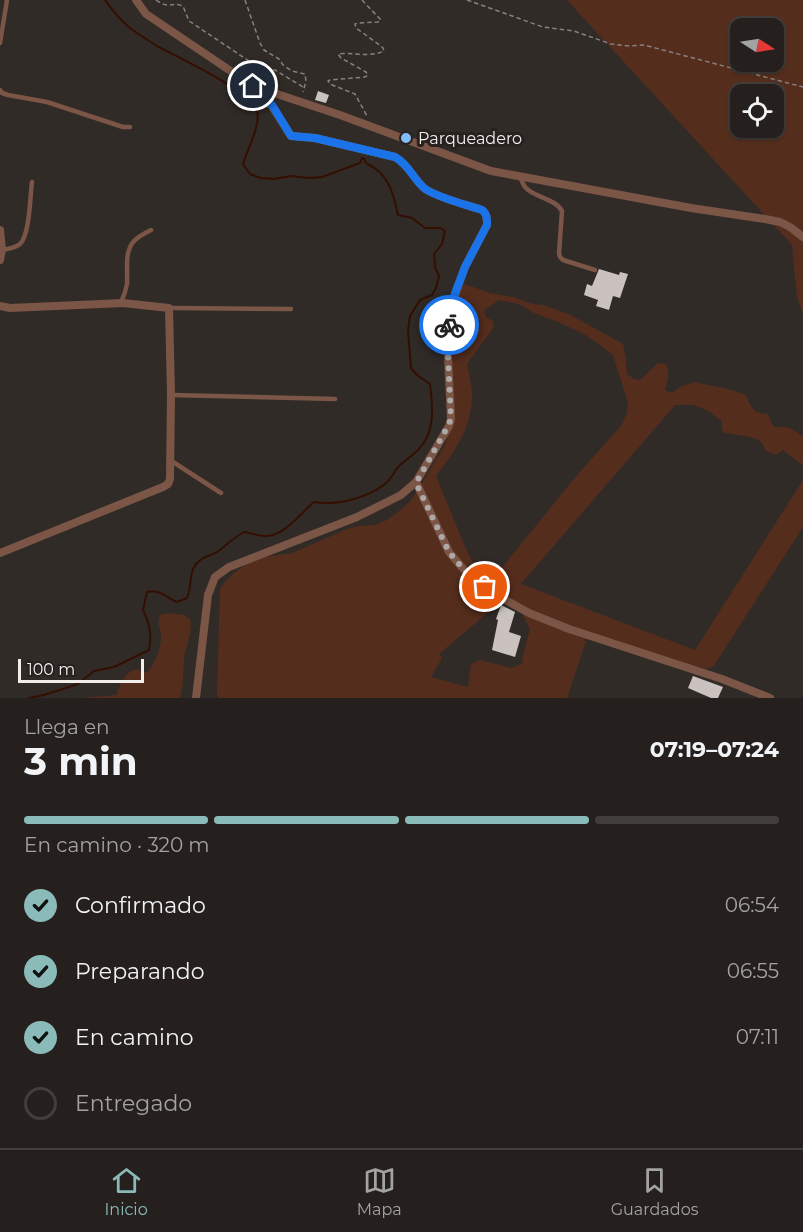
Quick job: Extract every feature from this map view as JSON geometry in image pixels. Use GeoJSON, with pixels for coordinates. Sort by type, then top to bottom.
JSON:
{"type":"FeatureCollection","features":[{"type":"Feature","properties":{"kind":"street"},"geometry":{"type":"LineString","coordinates":[[136,0],[146,15],[253,86],[272,105],[291,136],[315,138],[395,157],[403,162],[429,192],[482,210],[486,213],[487,219],[487,225],[465,267],[450,309],[448,356],[451,419],[416,483],[401,495],[357,517],[229,567],[215,577],[208,595],[196,698]]}},
{"type":"Feature","properties":{"kind":"street"},"geometry":{"type":"LineString","coordinates":[[253,86],[491,171],[780,222],[803,237]]}},
{"type":"Feature","properties":{"kind":"street"},"geometry":{"type":"LineString","coordinates":[[0,230],[2,250],[0,260]]}},
{"type":"Feature","properties":{"kind":"street"},"geometry":{"type":"LineString","coordinates":[[0,306],[10,308],[121,303],[169,308],[171,395],[170,479],[168,484],[0,554]]}},
{"type":"Feature","properties":{"kind":"street"},"geometry":{"type":"LineString","coordinates":[[416,483],[449,552],[470,577],[500,597],[529,613],[559,625],[723,679],[770,698]]}},
{"type":"Feature","properties":{"kind":"lane"},"geometry":{"type":"LineString","coordinates":[[0,43],[7,0]]}},
{"type":"Feature","properties":{"kind":"lane"},"geometry":{"type":"LineString","coordinates":[[0,90],[8,95],[47,102],[123,127],[130,127]]}},
{"type":"Feature","properties":{"kind":"lane"},"geometry":{"type":"LineString","coordinates":[[521,177],[528,190],[556,204],[562,211],[560,258],[596,270]]}},
{"type":"Feature","properties":{"kind":"lane"},"geometry":{"type":"LineString","coordinates":[[2,250],[14,248],[24,240],[32,182]]}},
{"type":"Feature","properties":{"kind":"lane"},"geometry":{"type":"LineString","coordinates":[[121,303],[126,286],[129,249],[133,242],[151,230]]}},
{"type":"Feature","properties":{"kind":"lane"},"geometry":{"type":"LineString","coordinates":[[169,308],[291,309]]}},
{"type":"Feature","properties":{"kind":"lane"},"geometry":{"type":"LineString","coordinates":[[171,395],[335,399]]}},
{"type":"Feature","properties":{"kind":"lane"},"geometry":{"type":"LineString","coordinates":[[170,460],[220,493]]}},
{"type":"Feature","properties":{"kind":"path"},"geometry":{"type":"LineString","coordinates":[[156,0],[167,6],[178,3],[183,6],[189,21],[206,33],[259,67],[275,70],[303,87]]}},
{"type":"Feature","properties":{"kind":"path"},"geometry":{"type":"LineString","coordinates":[[245,0],[264,50],[292,70],[305,74],[306,81],[301,102]]}},
{"type":"Feature","properties":{"kind":"path"},"geometry":{"type":"LineString","coordinates":[[363,0],[381,20],[358,23],[355,24],[356,28],[381,45],[384,51],[369,54],[338,54],[368,75],[328,81],[330,84],[355,94],[373,127]]}},
{"type":"Feature","properties":{"kind":"path"},"geometry":{"type":"LineString","coordinates":[[467,0],[543,27],[574,31],[611,44],[644,45],[803,87]]}},
{"type":"Feature","properties":{"kind":"shaded area"},"geometry":{"type":"Polygon","coordinates":[[[567,0],[803,0],[803,314],[797,297],[792,245],[567,0]]]}},
{"type":"Feature","properties":{"kind":"shaded area"},"geometry":{"type":"Polygon","coordinates":[[[465,284],[489,293],[513,297],[569,314],[623,344],[627,374],[634,379],[640,380],[658,363],[666,364],[668,377],[665,390],[672,393],[693,382],[746,395],[753,409],[759,413],[768,414],[775,427],[790,428],[803,436],[803,465],[783,450],[776,455],[766,451],[757,439],[723,432],[721,420],[706,410],[694,405],[675,405],[521,584],[695,650],[803,480],[803,527],[713,667],[705,669],[587,638],[584,640],[586,641],[567,698],[219,698],[217,695],[220,589],[224,583],[251,561],[292,553],[347,529],[376,525],[389,519],[410,502],[445,445],[453,408],[454,386],[448,356],[452,307],[458,291],[465,284]],[[499,300],[484,310],[486,317],[493,321],[494,327],[467,364],[472,392],[470,416],[462,437],[436,476],[466,549],[481,578],[469,591],[481,595],[483,600],[479,609],[488,604],[491,610],[439,654],[442,658],[431,677],[468,687],[471,664],[480,660],[511,668],[523,663],[522,658],[530,629],[523,616],[524,606],[505,596],[491,581],[578,474],[620,427],[627,413],[628,403],[613,355],[586,335],[534,313],[519,304],[499,300]]]}},
{"type":"Feature","properties":{"kind":"shaded area"},"geometry":{"type":"Polygon","coordinates":[[[168,613],[184,615],[190,619],[191,629],[184,658],[180,698],[79,698],[117,695],[122,682],[130,672],[138,669],[142,673],[148,672],[160,644],[160,615],[168,613]]]}},
{"type":"Feature","properties":{"kind":"building"},"geometry":{"type":"Polygon","coordinates":[[[318,91],[329,95],[326,103],[315,100],[318,91]]]}},
{"type":"Feature","properties":{"kind":"building"},"geometry":{"type":"Polygon","coordinates":[[[599,269],[619,275],[620,272],[628,274],[620,298],[613,296],[609,310],[596,306],[598,300],[584,295],[587,284],[592,286],[599,269]]]}},
{"type":"Feature","properties":{"kind":"building"},"geometry":{"type":"Polygon","coordinates":[[[501,605],[515,612],[509,632],[521,636],[515,657],[492,650],[498,620],[496,619],[501,605]]]}},
{"type":"Feature","properties":{"kind":"building"},"geometry":{"type":"Polygon","coordinates":[[[693,676],[723,687],[718,698],[711,698],[688,688],[693,676]]]}},
{"type":"Feature","properties":{"kind":"waterway"},"geometry":{"type":"LineString","coordinates":[[29,698],[78,684],[94,671],[114,667],[149,650],[150,630],[143,610],[147,592],[159,593],[177,602],[187,598],[192,572],[196,564],[244,532],[265,536],[275,534],[287,527],[314,502],[342,502],[378,489],[421,447],[429,432],[432,419],[430,384],[411,368],[408,331],[410,316],[420,300],[432,295],[436,288],[439,276],[435,267],[434,254],[442,244],[445,231],[440,228],[425,228],[412,218],[398,215],[386,179],[362,158],[360,163],[322,177],[291,176],[274,179],[250,174],[243,164],[258,117],[252,103],[228,85],[157,46],[133,30],[105,0]]}},
{"type":"Feature","properties":{"kind":"way so far"},"geometry":{"type":"LineString","coordinates":[[449,325],[451,419],[416,483],[449,552],[470,577],[485,587]]}},
{"type":"Feature","properties":{"kind":"place","name":"Parqueadero"},"geometry":{"type":"Point","coordinates":[406,138]}},
{"type":"Feature","properties":{"kind":"route"},"geometry":{"type":"LineString","coordinates":[[253,86],[272,105],[291,136],[315,138],[395,157],[403,162],[429,192],[486,213],[487,225],[465,267],[451,304],[449,325]]}}]}
